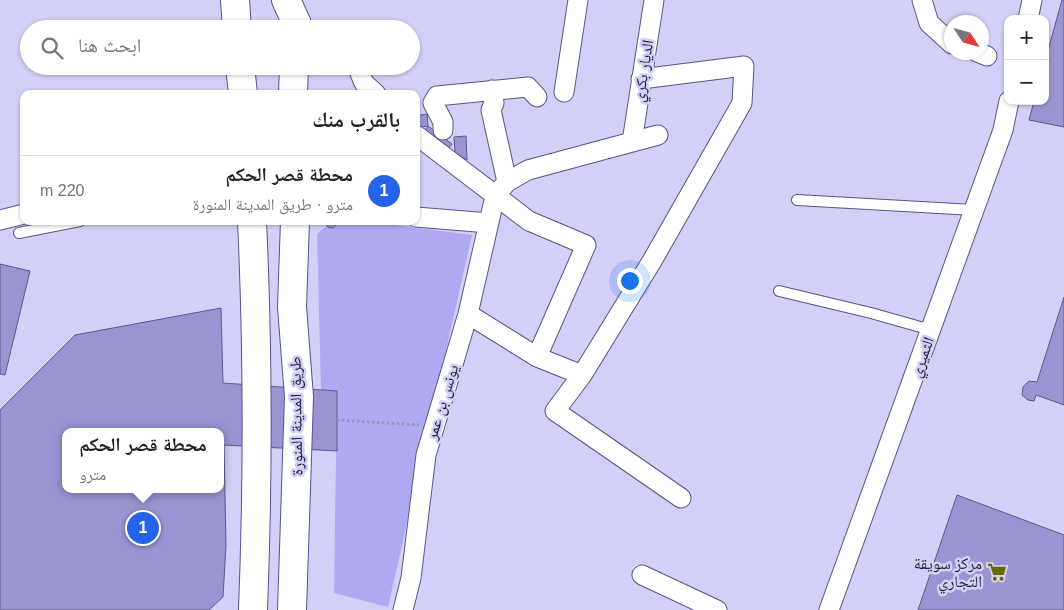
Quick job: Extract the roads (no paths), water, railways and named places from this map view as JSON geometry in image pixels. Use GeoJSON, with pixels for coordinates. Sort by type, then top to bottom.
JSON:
{"type":"FeatureCollection","features":[{"type":"Feature","properties":{"kind":"main road"},"geometry":{"type":"LineString","coordinates":[[286,0],[296,20]]}},
{"type":"Feature","properties":{"kind":"main road"},"geometry":{"type":"LineString","coordinates":[[241,75],[243,90]]}},
{"type":"Feature","properties":{"kind":"main road"},"geometry":{"type":"LineString","coordinates":[[292,90],[293,75]]}},
{"type":"Feature","properties":{"kind":"main road"},"geometry":{"type":"LineString","coordinates":[[252,225],[255,309],[255,547],[253,610]]}},
{"type":"Feature","properties":{"kind":"main road","name":"طريق المدينة المنورة"},"geometry":{"type":"LineString","coordinates":[[292,610],[299,396],[292,308],[295,225]]}},
{"type":"Feature","properties":{"kind":"street"},"geometry":{"type":"LineString","coordinates":[[564,92],[578,0]]}},
{"type":"Feature","properties":{"kind":"street","name":"الديار بكري"},"geometry":{"type":"LineString","coordinates":[[632,142],[654,0]]}},
{"type":"Feature","properties":{"kind":"street"},"geometry":{"type":"LineString","coordinates":[[922,0],[930,23],[944,36]]}},
{"type":"Feature","properties":{"kind":"street"},"geometry":{"type":"LineString","coordinates":[[1029,15],[1032,0]]}},
{"type":"Feature","properties":{"kind":"street"},"geometry":{"type":"LineString","coordinates":[[641,79],[744,66],[742,103],[652,261],[582,375],[555,411],[681,498]]}},
{"type":"Feature","properties":{"kind":"street"},"geometry":{"type":"LineString","coordinates":[[443,130],[443,122],[433,103],[434,98],[437,96],[528,87],[537,97]]}},
{"type":"Feature","properties":{"kind":"street"},"geometry":{"type":"LineString","coordinates":[[492,90],[494,104],[491,110],[501,189]]}},
{"type":"Feature","properties":{"kind":"street","name":"الثميري"},"geometry":{"type":"LineString","coordinates":[[829,610],[1003,130],[1008,105]]}},
{"type":"Feature","properties":{"kind":"street"},"geometry":{"type":"LineString","coordinates":[[501,189],[528,170],[658,135]]}},
{"type":"Feature","properties":{"kind":"street"},"geometry":{"type":"LineString","coordinates":[[420,138],[501,189],[529,221],[586,245],[537,357]]}},
{"type":"Feature","properties":{"kind":"street","name":"يونس بن عمر"},"geometry":{"type":"LineString","coordinates":[[403,610],[411,578],[426,455],[468,314],[489,223],[501,189]]}},
{"type":"Feature","properties":{"kind":"street"},"geometry":{"type":"LineString","coordinates":[[0,220],[20,215]]}},
{"type":"Feature","properties":{"kind":"street"},"geometry":{"type":"LineString","coordinates":[[420,216],[489,223]]}},
{"type":"Feature","properties":{"kind":"street"},"geometry":{"type":"LineString","coordinates":[[468,314],[537,357],[582,375]]}},
{"type":"Feature","properties":{"kind":"street"},"geometry":{"type":"LineString","coordinates":[[642,575],[717,610]]}},
{"type":"Feature","properties":{"kind":"lane"},"geometry":{"type":"LineString","coordinates":[[797,200],[974,210]]}},
{"type":"Feature","properties":{"kind":"lane"},"geometry":{"type":"LineString","coordinates":[[19,233],[60,225]]}},
{"type":"Feature","properties":{"kind":"lane"},"geometry":{"type":"LineString","coordinates":[[780,291],[931,330]]}},
{"type":"Feature","properties":{"kind":"place","name":"محطة قصر الحكم"},"geometry":{"type":"Point","coordinates":[143,528]}},
{"type":"Feature","properties":{"kind":"place","name":"مركز سويقة التجاري"},"geometry":{"type":"Point","coordinates":[997,572]}}]}
